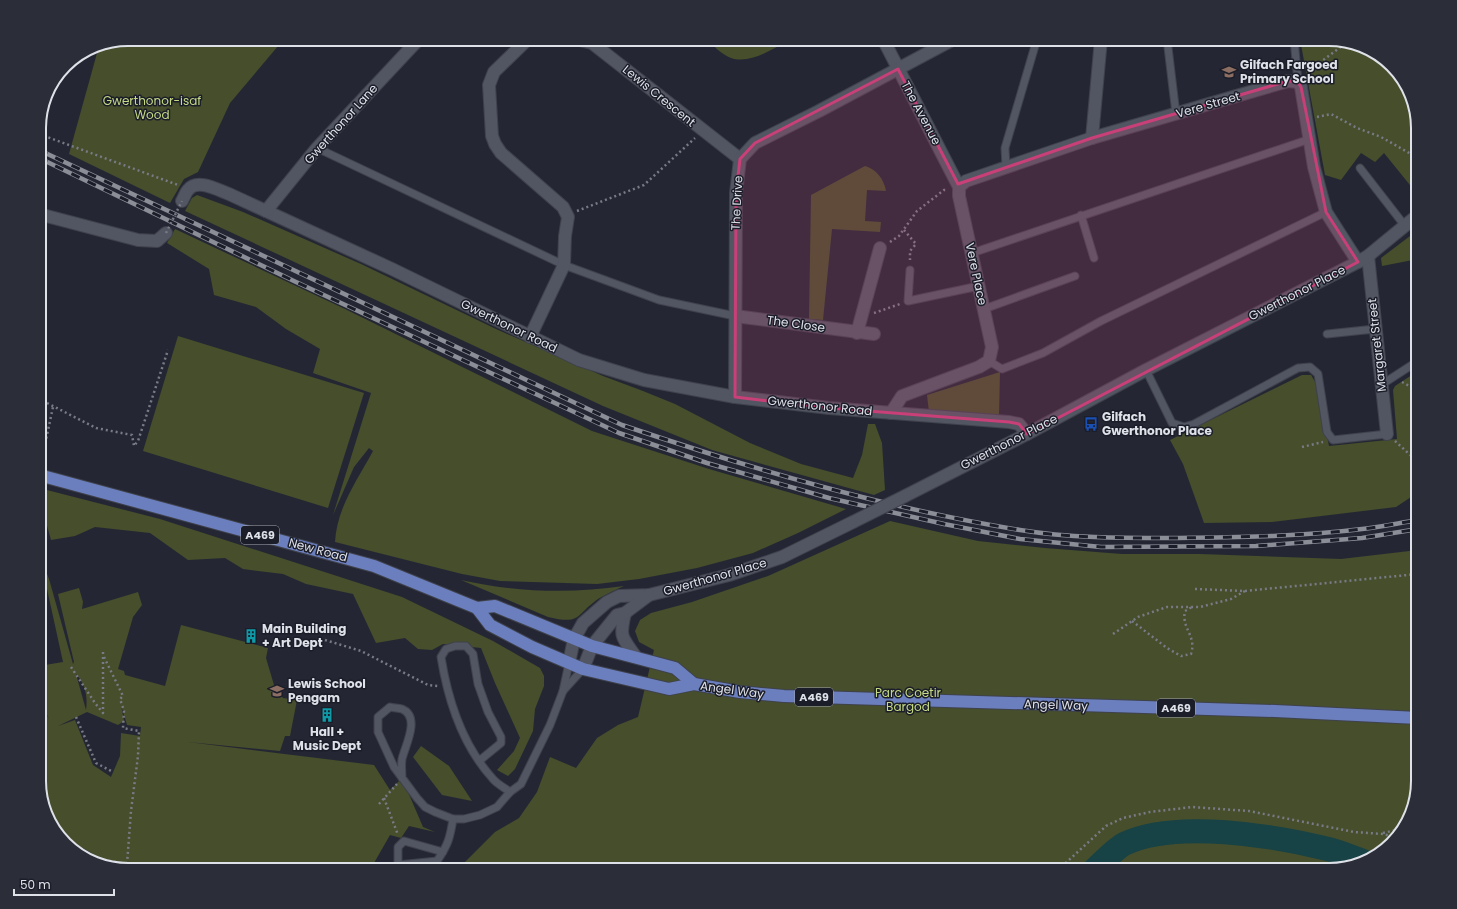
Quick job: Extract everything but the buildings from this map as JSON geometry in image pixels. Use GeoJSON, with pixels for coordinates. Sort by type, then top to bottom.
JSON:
{"type":"FeatureCollection","features":[{"type":"Feature","properties":{"kind":"main road","name":"New Road"},"geometry":{"type":"LineString","coordinates":[[46,477],[374,566],[476,608],[490,625],[532,647],[583,669]]}},
{"type":"Feature","properties":{"kind":"main road","name":"New Road"},"geometry":{"type":"LineString","coordinates":[[476,608],[495,606],[592,646]]}},
{"type":"Feature","properties":{"kind":"main road","name":"Angel Way"},"geometry":{"type":"LineString","coordinates":[[592,646],[675,668],[694,684]]}},
{"type":"Feature","properties":{"kind":"main road","name":"Angel Way"},"geometry":{"type":"LineString","coordinates":[[583,669],[669,689],[694,684],[740,692],[784,696],[1275,711],[1411,718]]}},
{"type":"Feature","properties":{"kind":"street","name":"Gwerthonor Lane"},"geometry":{"type":"LineString","coordinates":[[266,211],[317,148],[412,46]]}},
{"type":"Feature","properties":{"kind":"street"},"geometry":{"type":"LineString","coordinates":[[521,46],[494,72],[489,85],[492,136],[501,153],[563,206],[568,217],[565,236],[564,265],[530,337]]}},
{"type":"Feature","properties":{"kind":"street","name":"Lewis Crescent"},"geometry":{"type":"LineString","coordinates":[[596,46],[740,160]]}},
{"type":"Feature","properties":{"kind":"street","name":"The Avenue"},"geometry":{"type":"LineString","coordinates":[[886,46],[959,187]]}},
{"type":"Feature","properties":{"kind":"street","name":"The Drive"},"geometry":{"type":"LineString","coordinates":[[735,397],[734,316],[736,193],[740,160],[755,143],[819,111],[941,46]]}},
{"type":"Feature","properties":{"kind":"street"},"geometry":{"type":"LineString","coordinates":[[1092,138],[1100,46]]}},
{"type":"Feature","properties":{"kind":"street","name":"Vere Street"},"geometry":{"type":"LineString","coordinates":[[959,187],[966,181],[1092,138],[1288,81],[1298,82]]}},
{"type":"Feature","properties":{"kind":"street"},"geometry":{"type":"LineString","coordinates":[[1298,82],[1301,87],[1314,167],[1326,212],[1363,259]]}},
{"type":"Feature","properties":{"kind":"street","name":"Gwerthonor Road"},"geometry":{"type":"LineString","coordinates":[[188,189],[194,185],[203,185],[229,194],[392,269],[579,360],[644,380],[735,397],[829,408],[1009,422],[1019,424],[1027,434]]}},
{"type":"Feature","properties":{"kind":"street","name":"Vere Place"},"geometry":{"type":"LineString","coordinates":[[959,187],[959,196],[992,347],[989,361]]}},
{"type":"Feature","properties":{"kind":"street"},"geometry":{"type":"LineString","coordinates":[[182,201],[188,189]]}},
{"type":"Feature","properties":{"kind":"street"},"geometry":{"type":"LineString","coordinates":[[46,216],[138,240],[157,241],[166,233]]}},
{"type":"Feature","properties":{"kind":"street","name":"Gwerthonor Place"},"geometry":{"type":"LineString","coordinates":[[569,663],[574,639],[582,623],[607,602],[619,596],[649,595],[729,575],[782,557],[1027,434],[1146,370],[1363,259],[1411,221]]}},
{"type":"Feature","properties":{"kind":"street"},"geometry":{"type":"LineString","coordinates":[[857,333],[880,248]]}},
{"type":"Feature","properties":{"kind":"street","name":"Margaret Street"},"geometry":{"type":"LineString","coordinates":[[1363,259],[1375,329],[1387,434]]}},
{"type":"Feature","properties":{"kind":"street","name":"The Close"},"geometry":{"type":"LineString","coordinates":[[734,316],[874,334]]}},
{"type":"Feature","properties":{"kind":"street"},"geometry":{"type":"LineString","coordinates":[[891,413],[902,396],[979,367],[989,361]]}},
{"type":"Feature","properties":{"kind":"street","name":"Gwerthonor Place"},"geometry":{"type":"LineString","coordinates":[[583,669],[592,646],[617,615],[625,613],[649,595]]}},
{"type":"Feature","properties":{"kind":"street"},"geometry":{"type":"LineString","coordinates":[[625,613],[622,625],[622,637],[636,658]]}},
{"type":"Feature","properties":{"kind":"lane"},"geometry":{"type":"LineString","coordinates":[[1006,167],[1005,148],[1035,46]]}},
{"type":"Feature","properties":{"kind":"lane"},"geometry":{"type":"LineString","coordinates":[[1167,46],[1176,114]]}},
{"type":"Feature","properties":{"kind":"lane"},"geometry":{"type":"LineString","coordinates":[[1295,46],[1298,82]]}},
{"type":"Feature","properties":{"kind":"lane"},"geometry":{"type":"LineString","coordinates":[[972,253],[1310,139]]}},
{"type":"Feature","properties":{"kind":"lane"},"geometry":{"type":"LineString","coordinates":[[317,148],[564,265],[659,300],[734,316]]}},
{"type":"Feature","properties":{"kind":"lane"},"geometry":{"type":"LineString","coordinates":[[1360,168],[1405,226]]}},
{"type":"Feature","properties":{"kind":"lane"},"geometry":{"type":"LineString","coordinates":[[989,361],[1002,369],[1043,353],[1102,321],[1326,212]]}},
{"type":"Feature","properties":{"kind":"lane"},"geometry":{"type":"LineString","coordinates":[[1081,215],[1094,258]]}},
{"type":"Feature","properties":{"kind":"lane"},"geometry":{"type":"LineString","coordinates":[[910,270],[908,301],[979,286]]}},
{"type":"Feature","properties":{"kind":"lane"},"geometry":{"type":"LineString","coordinates":[[984,309],[1075,276]]}},
{"type":"Feature","properties":{"kind":"lane"},"geometry":{"type":"LineString","coordinates":[[1327,334],[1375,329]]}},
{"type":"Feature","properties":{"kind":"lane"},"geometry":{"type":"LineString","coordinates":[[1381,385],[1411,365]]}},
{"type":"Feature","properties":{"kind":"lane"},"geometry":{"type":"LineString","coordinates":[[1146,370],[1172,423],[1184,427],[1194,424],[1298,368],[1310,367],[1318,374],[1327,432],[1333,440],[1387,434]]}},
{"type":"Feature","properties":{"kind":"lane"},"geometry":{"type":"LineString","coordinates":[[480,761],[501,743],[501,737],[488,712],[478,684],[473,654],[466,646],[455,646],[446,649],[441,657],[446,688],[459,726],[470,749],[494,780],[510,792]]}},
{"type":"Feature","properties":{"kind":"lane"},"geometry":{"type":"LineString","coordinates":[[402,778],[402,759],[409,742],[411,729],[410,718],[403,710],[390,707],[378,717],[378,732],[394,767],[402,778],[425,807],[453,819],[464,819],[480,815],[497,807],[510,792],[521,784],[540,747],[563,691],[569,663]]}},
{"type":"Feature","properties":{"kind":"lane"},"geometry":{"type":"LineString","coordinates":[[563,691],[583,669]]}},
{"type":"Feature","properties":{"kind":"lane"},"geometry":{"type":"LineString","coordinates":[[418,863],[437,861],[450,840],[453,819]]}},
{"type":"Feature","properties":{"kind":"lane"},"geometry":{"type":"LineString","coordinates":[[398,863],[398,847],[404,841],[443,852]]}},
{"type":"Feature","properties":{"kind":"path"},"geometry":{"type":"LineString","coordinates":[[1306,67],[1318,64],[1341,47]]}},
{"type":"Feature","properties":{"kind":"path"},"geometry":{"type":"LineString","coordinates":[[1307,120],[1331,114],[1357,128],[1381,137],[1411,154]]}},
{"type":"Feature","properties":{"kind":"path"},"geometry":{"type":"LineString","coordinates":[[568,217],[581,209],[644,185],[702,130]]}},
{"type":"Feature","properties":{"kind":"path"},"geometry":{"type":"LineString","coordinates":[[46,137],[188,189]]}},
{"type":"Feature","properties":{"kind":"path"},"geometry":{"type":"LineString","coordinates":[[880,248],[899,236],[917,211],[944,190],[959,187]]}},
{"type":"Feature","properties":{"kind":"path"},"geometry":{"type":"LineString","coordinates":[[166,233],[182,201]]}},
{"type":"Feature","properties":{"kind":"path"},"geometry":{"type":"LineString","coordinates":[[904,230],[916,244],[910,251],[910,270]]}},
{"type":"Feature","properties":{"kind":"path"},"geometry":{"type":"LineString","coordinates":[[871,314],[908,301]]}},
{"type":"Feature","properties":{"kind":"path"},"geometry":{"type":"LineString","coordinates":[[46,402],[96,428],[132,435],[134,446],[138,441],[168,350]]}},
{"type":"Feature","properties":{"kind":"path"},"geometry":{"type":"LineString","coordinates":[[1393,377],[1411,387]]}},
{"type":"Feature","properties":{"kind":"path"},"geometry":{"type":"LineString","coordinates":[[46,441],[54,407]]}},
{"type":"Feature","properties":{"kind":"path"},"geometry":{"type":"LineString","coordinates":[[1387,434],[1411,456]]}},
{"type":"Feature","properties":{"kind":"path"},"geometry":{"type":"LineString","coordinates":[[1302,447],[1333,440]]}},
{"type":"Feature","properties":{"kind":"path"},"geometry":{"type":"LineString","coordinates":[[1195,589],[1247,590],[1411,575]]}},
{"type":"Feature","properties":{"kind":"path"},"geometry":{"type":"LineString","coordinates":[[1113,634],[1138,617],[1167,607],[1200,606],[1230,599],[1247,590]]}},
{"type":"Feature","properties":{"kind":"path"},"geometry":{"type":"LineString","coordinates":[[1132,621],[1167,648],[1181,656],[1191,654],[1194,645],[1184,618],[1186,611],[1194,606]]}},
{"type":"Feature","properties":{"kind":"path"},"geometry":{"type":"LineString","coordinates":[[324,640],[361,651],[428,685],[446,688]]}},
{"type":"Feature","properties":{"kind":"path"},"geometry":{"type":"LineString","coordinates":[[71,667],[103,713],[102,652]]}},
{"type":"Feature","properties":{"kind":"path"},"geometry":{"type":"LineString","coordinates":[[104,657],[123,696],[120,699],[124,711],[124,728],[139,731],[138,756],[131,812],[127,863]]}},
{"type":"Feature","properties":{"kind":"path"},"geometry":{"type":"LineString","coordinates":[[76,717],[96,763],[113,772]]}},
{"type":"Feature","properties":{"kind":"path"},"geometry":{"type":"LineString","coordinates":[[379,804],[402,778]]}},
{"type":"Feature","properties":{"kind":"path"},"geometry":{"type":"LineString","coordinates":[[384,798],[399,837]]}},
{"type":"Feature","properties":{"kind":"path"},"geometry":{"type":"LineString","coordinates":[[1066,863],[1106,826],[1123,818],[1150,812],[1192,806],[1248,811],[1354,832],[1390,836]]}},
{"type":"Feature","properties":{"kind":"path"},"geometry":{"type":"LineString","coordinates":[[1383,834],[1394,831]]}},
{"type":"Feature","properties":{"kind":"highlighted area"},"geometry":{"type":"Polygon","coordinates":[[[898,69],[958,184],[1092,138],[1288,81],[1298,82],[1301,87],[1326,212],[1358,262],[1027,434],[1019,424],[1009,422],[829,408],[735,397],[736,193],[740,159],[755,143],[898,69]]]}},
{"type":"Feature","properties":{"kind":"green space","name":"Gwerthonor-isaf Wood"},"geometry":{"type":"Polygon","coordinates":[[[128,46],[278,46],[230,103],[198,172],[184,179],[170,203],[69,154],[98,51],[128,46]]]}},
{"type":"Feature","properties":{"kind":"green space"},"geometry":{"type":"Polygon","coordinates":[[[714,46],[778,46],[755,57],[739,60],[724,55],[714,46]]]}},
{"type":"Feature","properties":{"kind":"green space"},"geometry":{"type":"Polygon","coordinates":[[[1301,46],[1340,47],[1361,52],[1375,60],[1391,74],[1403,92],[1407,101],[1411,122],[1411,186],[1384,153],[1375,162],[1361,153],[1341,180],[1325,175],[1301,46]]]}},
{"type":"Feature","properties":{"kind":"green space"},"geometry":{"type":"Polygon","coordinates":[[[865,166],[873,169],[879,175],[886,191],[867,190],[865,221],[881,222],[880,232],[832,229],[823,320],[809,319],[811,195],[865,166]]]}},
{"type":"Feature","properties":{"kind":"green space"},"geometry":{"type":"Polygon","coordinates":[[[197,195],[243,212],[361,264],[496,329],[603,376],[675,404],[750,443],[801,464],[853,478],[862,455],[868,424],[875,424],[882,443],[885,490],[874,495],[712,450],[603,406],[185,211],[192,198],[197,195]]]}},
{"type":"Feature","properties":{"kind":"green space"},"geometry":{"type":"Polygon","coordinates":[[[175,229],[345,309],[592,431],[709,469],[846,509],[753,553],[697,568],[639,579],[597,584],[500,581],[462,574],[335,542],[340,517],[344,506],[354,484],[373,451],[369,448],[354,467],[333,515],[371,393],[313,373],[320,349],[286,329],[256,307],[214,295],[209,269],[167,243],[175,229]]]}},
{"type":"Feature","properties":{"kind":"green space"},"geometry":{"type":"Polygon","coordinates":[[[1411,235],[1411,260],[1382,266],[1381,258],[1411,235]]]}},
{"type":"Feature","properties":{"kind":"green space"},"geometry":{"type":"Polygon","coordinates":[[[178,336],[364,393],[328,508],[143,451],[178,336]]]}},
{"type":"Feature","properties":{"kind":"green space"},"geometry":{"type":"Polygon","coordinates":[[[1000,372],[999,415],[929,412],[927,395],[1000,372]]]}},
{"type":"Feature","properties":{"kind":"green space"},"geometry":{"type":"Polygon","coordinates":[[[1302,375],[1311,375],[1317,385],[1329,446],[1397,439],[1393,390],[1395,386],[1411,376],[1411,497],[1396,507],[1272,522],[1204,523],[1183,464],[1170,440],[1302,375]]]}},
{"type":"Feature","properties":{"kind":"green space"},"geometry":{"type":"Polygon","coordinates":[[[46,490],[160,519],[402,597],[493,641],[540,668],[544,676],[544,686],[535,709],[533,731],[515,769],[508,776],[497,770],[514,751],[520,738],[481,648],[443,644],[432,650],[418,649],[405,638],[376,643],[353,594],[306,584],[283,574],[243,569],[225,558],[188,560],[150,533],[95,527],[75,536],[51,540],[46,522],[46,490]]]}},
{"type":"Feature","properties":{"kind":"green space","name":"Parc Coetir Bargod"},"geometry":{"type":"Polygon","coordinates":[[[890,521],[978,541],[1122,554],[1200,554],[1341,559],[1411,551],[1411,781],[1405,813],[1394,831],[1387,839],[1370,852],[1361,857],[1350,860],[1329,863],[464,863],[495,832],[519,818],[537,792],[550,757],[576,768],[597,738],[618,725],[638,717],[654,650],[639,642],[635,631],[640,620],[651,613],[692,602],[768,576],[890,521]]]}},
{"type":"Feature","properties":{"kind":"green space"},"geometry":{"type":"Polygon","coordinates":[[[46,571],[73,664],[74,662],[58,594],[79,588],[83,602],[82,609],[138,592],[142,605],[133,617],[118,669],[124,671],[125,675],[165,686],[181,625],[268,648],[266,658],[274,685],[283,698],[297,700],[290,736],[285,736],[280,751],[188,742],[374,765],[390,790],[402,778],[423,827],[435,832],[409,826],[401,838],[390,835],[374,863],[128,863],[101,858],[76,844],[63,831],[52,813],[46,787],[46,714],[49,719],[46,713],[46,665],[63,662],[47,589],[46,571]],[[76,674],[86,710],[87,700],[82,682],[76,674]],[[121,705],[124,721],[118,725],[87,712],[58,726],[75,720],[93,765],[111,777],[120,756],[121,733],[140,736],[141,727],[127,725],[121,705]]]}},
{"type":"Feature","properties":{"kind":"green space"},"geometry":{"type":"Polygon","coordinates":[[[461,580],[501,587],[563,591],[604,589],[624,586],[598,599],[577,617],[567,620],[548,617],[461,580]]]}},
{"type":"Feature","properties":{"kind":"green space"},"geometry":{"type":"Polygon","coordinates":[[[421,746],[449,766],[472,801],[442,795],[413,757],[421,746]]]}},
{"type":"Feature","properties":{"kind":"waterway"},"geometry":{"type":"LineString","coordinates":[[1101,863],[1124,844],[1145,837],[1170,832],[1197,831],[1225,832],[1281,839],[1328,849],[1356,858]]}},
{"type":"Feature","properties":{"kind":"railway"},"geometry":{"type":"LineString","coordinates":[[46,153],[622,425],[720,457],[819,486],[869,499],[969,521],[1038,533],[1076,536],[1113,538],[1170,538],[1290,535],[1338,532],[1411,521]]}},
{"type":"Feature","properties":{"kind":"railway"},"geometry":{"type":"LineString","coordinates":[[46,161],[296,282],[619,433],[707,463],[829,498],[944,524],[1020,539],[1101,547],[1256,546],[1362,538],[1411,530]]}},
{"type":"Feature","properties":{"kind":"place","name":"Gilfach Fargoed Primary School"},"geometry":{"type":"Point","coordinates":[1229,72]}},
{"type":"Feature","properties":{"kind":"place","name":"Gilfach Gwerthonor Place"},"geometry":{"type":"Point","coordinates":[1091,424]}},
{"type":"Feature","properties":{"kind":"place","name":"Main Building + Art Dept"},"geometry":{"type":"Point","coordinates":[251,636]}},
{"type":"Feature","properties":{"kind":"place","name":"Lewis School Pengam"},"geometry":{"type":"Point","coordinates":[277,691]}},
{"type":"Feature","properties":{"kind":"place","name":"Hall + Music Dept"},"geometry":{"type":"Point","coordinates":[327,715]}}]}
